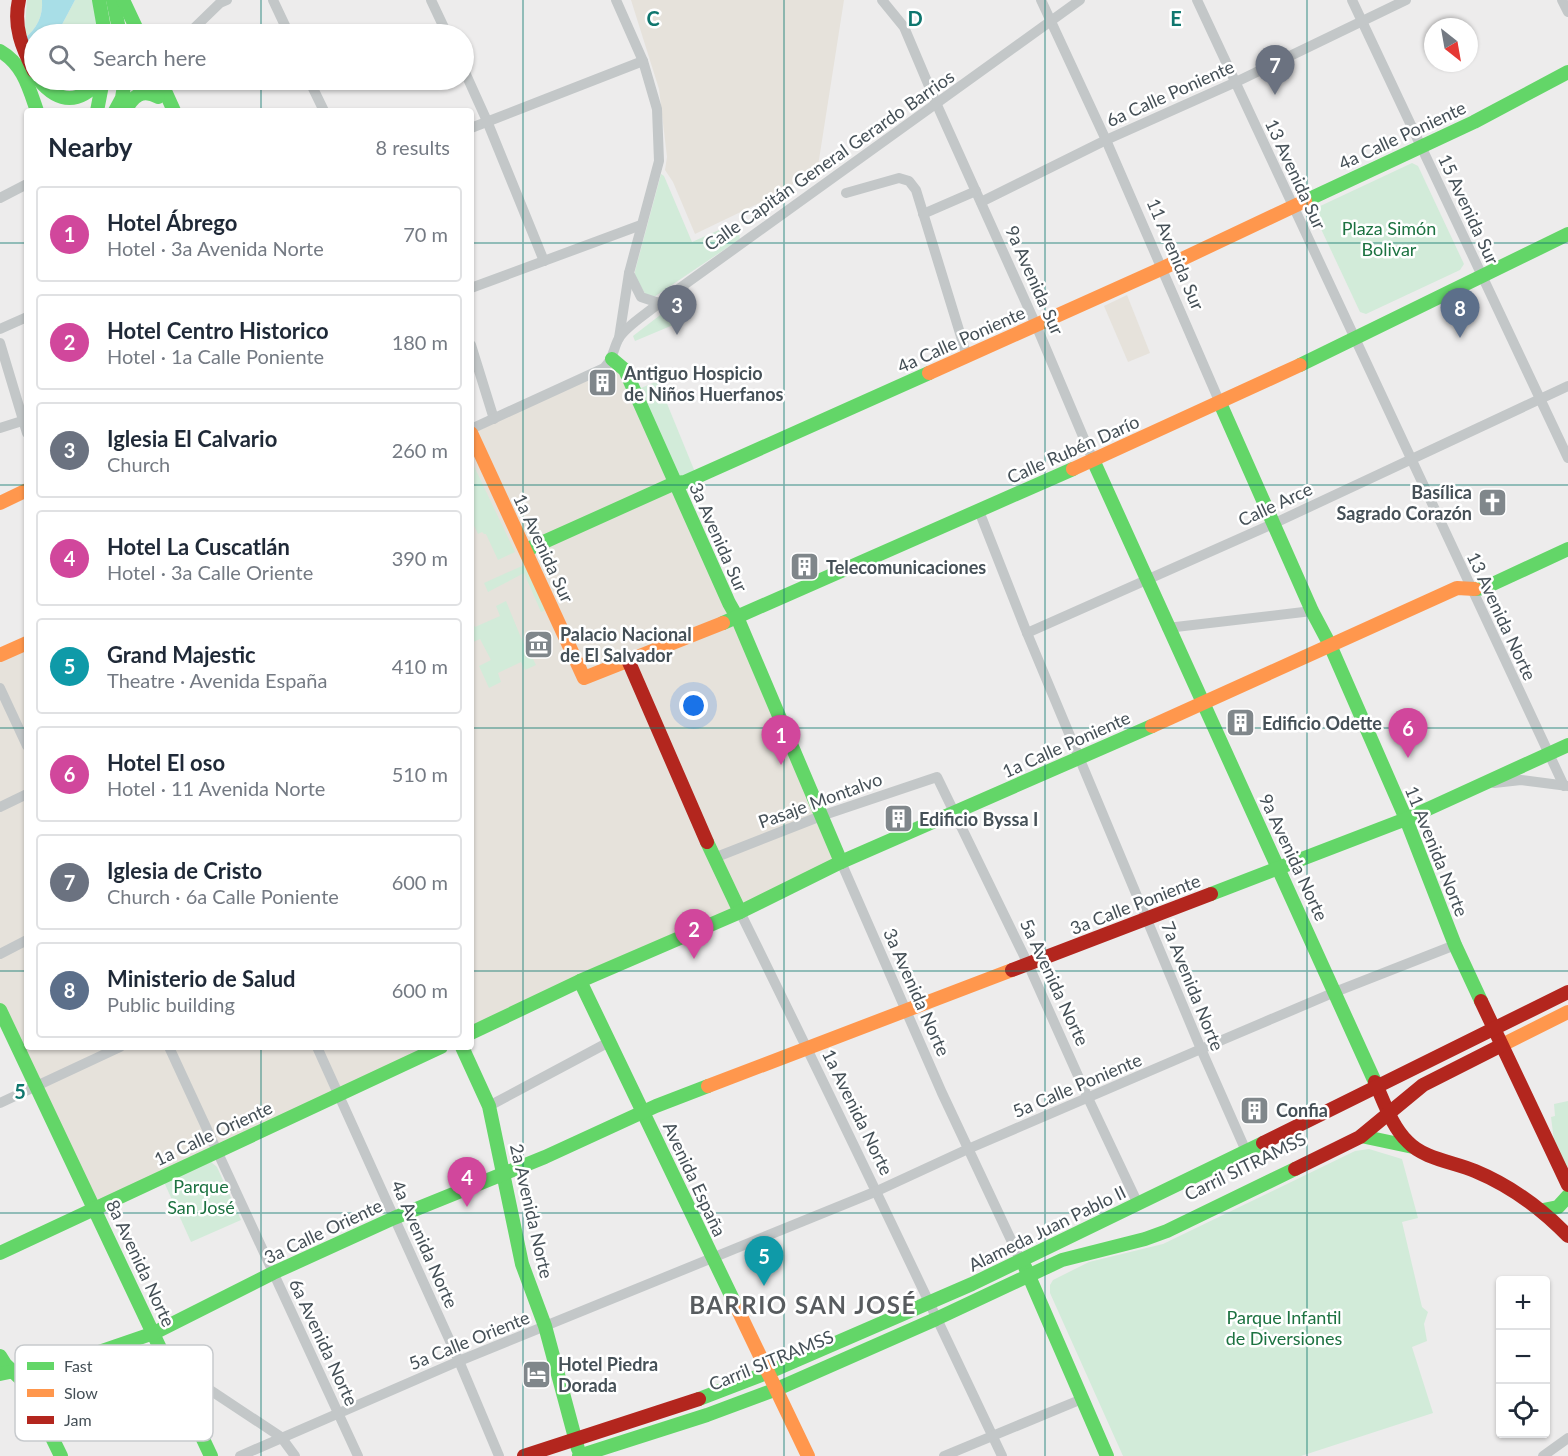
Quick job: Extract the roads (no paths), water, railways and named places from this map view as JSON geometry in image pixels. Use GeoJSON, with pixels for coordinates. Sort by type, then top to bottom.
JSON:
{"type":"FeatureCollection","features":[{"type":"Feature","properties":{"kind":"main road"},"geometry":{"type":"LineString","coordinates":[[4,14],[14,0]]}},
{"type":"Feature","properties":{"kind":"main road"},"geometry":{"type":"LineString","coordinates":[[19,0],[16,20],[24,53]]}},
{"type":"Feature","properties":{"kind":"main road"},"geometry":{"type":"LineString","coordinates":[[99,0],[103,24]]}},
{"type":"Feature","properties":{"kind":"main road"},"geometry":{"type":"LineString","coordinates":[[113,0],[118,24]]}},
{"type":"Feature","properties":{"kind":"main road"},"geometry":{"type":"LineString","coordinates":[[113,0],[125,24]]}},
{"type":"Feature","properties":{"kind":"main road"},"geometry":{"type":"LineString","coordinates":[[123,0],[134,24]]}},
{"type":"Feature","properties":{"kind":"main road"},"geometry":{"type":"LineString","coordinates":[[2,52],[24,66]]}},
{"type":"Feature","properties":{"kind":"main road","name":"4a Calle Poniente"},"geometry":{"type":"LineString","coordinates":[[526,550],[675,483],[686,482],[1163,268],[1474,122],[1568,72]]}},
{"type":"Feature","properties":{"kind":"main road"},"geometry":{"type":"LineString","coordinates":[[33,90],[36,108]]}},
{"type":"Feature","properties":{"kind":"main road"},"geometry":{"type":"LineString","coordinates":[[51,90],[73,98],[92,90]]}},
{"type":"Feature","properties":{"kind":"main road"},"geometry":{"type":"LineString","coordinates":[[98,106],[100,90]]}},
{"type":"Feature","properties":{"kind":"main road"},"geometry":{"type":"LineString","coordinates":[[117,108],[123,90]]}},
{"type":"Feature","properties":{"kind":"main road"},"geometry":{"type":"LineString","coordinates":[[155,90],[164,108]]}},
{"type":"Feature","properties":{"kind":"main road"},"geometry":{"type":"LineString","coordinates":[[165,90],[173,108]]}},
{"type":"Feature","properties":{"kind":"main road"},"geometry":{"type":"LineString","coordinates":[[126,108],[138,94],[148,92],[158,97]]}},
{"type":"Feature","properties":{"kind":"main road","name":"Calle Rubén Darío"},"geometry":{"type":"LineString","coordinates":[[584,678],[737,617],[1220,403],[1568,234]]}},
{"type":"Feature","properties":{"kind":"main road","name":"3a Avenida Sur"},"geometry":{"type":"LineString","coordinates":[[612,359],[625,370],[737,617],[787,734]]}},
{"type":"Feature","properties":{"kind":"main road","name":"11 Avenida Sur"},"geometry":{"type":"LineString","coordinates":[[1220,403],[1275,523]]}},
{"type":"Feature","properties":{"kind":"main road","name":"1a Avenida Sur"},"geometry":{"type":"LineString","coordinates":[[474,437],[584,678]]}},
{"type":"Feature","properties":{"kind":"main road","name":"9a Avenida Sur"},"geometry":{"type":"LineString","coordinates":[[1093,460],[1146,581]]}},
{"type":"Feature","properties":{"kind":"main road"},"geometry":{"type":"LineString","coordinates":[[0,503],[24,491]]}},
{"type":"Feature","properties":{"kind":"main road","name":"11 Avenida Norte"},"geometry":{"type":"LineString","coordinates":[[1275,523],[1406,819],[1455,945],[1568,1185]]}},
{"type":"Feature","properties":{"kind":"main road","name":"1a Calle Poniente"},"geometry":{"type":"LineString","coordinates":[[580,981],[740,912],[841,862],[1203,704],[1457,588],[1471,590],[1484,588],[1568,549]]}},
{"type":"Feature","properties":{"kind":"main road","name":"9a Avenida Norte"},"geometry":{"type":"LineString","coordinates":[[1146,581],[1281,868],[1384,1101],[1401,1133],[1413,1147]]}},
{"type":"Feature","properties":{"kind":"main road"},"geometry":{"type":"LineString","coordinates":[[0,656],[24,644]]}},
{"type":"Feature","properties":{"kind":"main road","name":"1a Avenida Norte"},"geometry":{"type":"LineString","coordinates":[[628,660],[681,785],[740,912]]}},
{"type":"Feature","properties":{"kind":"main road","name":"3a Avenida Norte"},"geometry":{"type":"LineString","coordinates":[[787,734],[841,862]]}},
{"type":"Feature","properties":{"kind":"main road","name":"3a Calle Poniente"},"geometry":{"type":"LineString","coordinates":[[643,1112],[1406,819],[1568,745]]}},
{"type":"Feature","properties":{"kind":"main road"},"geometry":{"type":"LineString","coordinates":[[474,1032],[580,981]]}},
{"type":"Feature","properties":{"kind":"main road","name":"Avenida España"},"geometry":{"type":"LineString","coordinates":[[580,981],[808,1456]]}},
{"type":"Feature","properties":{"kind":"main road","name":"Alameda Juan Pablo II"},"geometry":{"type":"LineString","coordinates":[[932,1312],[1025,1268],[1138,1204],[1246,1151],[1423,1085],[1568,992]]}},
{"type":"Feature","properties":{"kind":"main road","name":"Carril SITRAMSS"},"geometry":{"type":"LineString","coordinates":[[1025,1268],[1384,1101],[1423,1074],[1568,1001]]}},
{"type":"Feature","properties":{"kind":"main road","name":"8a Avenida Norte"},"geometry":{"type":"LineString","coordinates":[[0,1010],[159,1345]]}},
{"type":"Feature","properties":{"kind":"main road","name":"Alameda Juan Pablo II"},"geometry":{"type":"LineString","coordinates":[[1025,1268],[1156,1236],[1361,1136],[1384,1101],[1498,1036],[1568,1012]]}},
{"type":"Feature","properties":{"kind":"main road","name":"1a Calle Oriente"},"geometry":{"type":"LineString","coordinates":[[0,1253],[435,1050]]}},
{"type":"Feature","properties":{"kind":"main road","name":"2a Avenida Norte"},"geometry":{"type":"LineString","coordinates":[[463,1050],[489,1106],[522,1263],[545,1326],[578,1451]]}},
{"type":"Feature","properties":{"kind":"main road","name":"Carril SITRAMSS"},"geometry":{"type":"LineString","coordinates":[[1063,1249],[1156,1228],[1342,1139],[1363,1126],[1384,1101]]}},
{"type":"Feature","properties":{"kind":"main road","name":"3a Calle Oriente"},"geometry":{"type":"LineString","coordinates":[[120,1345],[154,1333],[273,1273],[394,1218],[643,1112]]}},
{"type":"Feature","properties":{"kind":"main road"},"geometry":{"type":"LineString","coordinates":[[1361,1136],[1413,1147],[1509,1185],[1543,1210],[1568,1236]]}},
{"type":"Feature","properties":{"kind":"main road"},"geometry":{"type":"LineString","coordinates":[[1543,1210],[1556,1209],[1568,1196]]}},
{"type":"Feature","properties":{"kind":"main road"},"geometry":{"type":"LineString","coordinates":[[1025,1268],[1107,1456]]}},
{"type":"Feature","properties":{"kind":"main road","name":"Carril SITRAMSS"},"geometry":{"type":"LineString","coordinates":[[551,1456],[578,1451],[773,1380],[932,1312]]}},
{"type":"Feature","properties":{"kind":"main road"},"geometry":{"type":"LineString","coordinates":[[0,1356],[7,1373]]}},
{"type":"Feature","properties":{"kind":"main road"},"geometry":{"type":"LineString","coordinates":[[54,1441],[61,1456]]}},
{"type":"Feature","properties":{"kind":"main road","name":"8a Avenida Norte"},"geometry":{"type":"LineString","coordinates":[[204,1441],[211,1456]]}},
{"type":"Feature","properties":{"kind":"main road"},"geometry":{"type":"LineString","coordinates":[[524,1456],[578,1451]]}},
{"type":"Feature","properties":{"kind":"street"},"geometry":{"type":"LineString","coordinates":[[198,24],[220,3],[227,0]]}},
{"type":"Feature","properties":{"kind":"street"},"geometry":{"type":"LineString","coordinates":[[273,0],[284,24]]}},
{"type":"Feature","properties":{"kind":"street"},"geometry":{"type":"LineString","coordinates":[[431,0],[442,24]]}},
{"type":"Feature","properties":{"kind":"street"},"geometry":{"type":"LineString","coordinates":[[474,429],[604,368],[612,359],[618,338],[629,273],[659,161],[657,109],[643,61],[616,0]]}},
{"type":"Feature","properties":{"kind":"street","name":"9a Avenida Sur"},"geometry":{"type":"LineString","coordinates":[[882,0],[904,27],[1093,460]]}},
{"type":"Feature","properties":{"kind":"street","name":"11 Avenida Sur"},"geometry":{"type":"LineString","coordinates":[[1041,0],[1163,268],[1220,403]]}},
{"type":"Feature","properties":{"kind":"street","name":"Calle Capitán General Gerardo Barrios"},"geometry":{"type":"LineString","coordinates":[[618,338],[659,303],[1080,0]]}},
{"type":"Feature","properties":{"kind":"street","name":"13 Avenida Sur"},"geometry":{"type":"LineString","coordinates":[[1197,0],[1412,459]]}},
{"type":"Feature","properties":{"kind":"street","name":"15 Avenida Sur"},"geometry":{"type":"LineString","coordinates":[[1352,0],[1568,458]]}},
{"type":"Feature","properties":{"kind":"street","name":"6a Calle Poniente"},"geometry":{"type":"LineString","coordinates":[[981,202],[1106,140],[1236,82],[1406,0]]}},
{"type":"Feature","properties":{"kind":"street"},"geometry":{"type":"LineString","coordinates":[[1562,0],[1568,12]]}},
{"type":"Feature","properties":{"kind":"street"},"geometry":{"type":"LineString","coordinates":[[474,127],[643,61]]}},
{"type":"Feature","properties":{"kind":"street"},"geometry":{"type":"LineString","coordinates":[[314,90],[323,108]]}},
{"type":"Feature","properties":{"kind":"street"},"geometry":{"type":"LineString","coordinates":[[473,90],[544,261]]}},
{"type":"Feature","properties":{"kind":"street"},"geometry":{"type":"LineString","coordinates":[[846,193],[899,178],[909,182],[916,190],[967,356]]}},
{"type":"Feature","properties":{"kind":"street"},"geometry":{"type":"LineString","coordinates":[[0,198],[24,186]]}},
{"type":"Feature","properties":{"kind":"street"},"geometry":{"type":"LineString","coordinates":[[923,214],[976,191]]}},
{"type":"Feature","properties":{"kind":"street"},"geometry":{"type":"LineString","coordinates":[[474,287],[641,225]]}},
{"type":"Feature","properties":{"kind":"street"},"geometry":{"type":"LineString","coordinates":[[629,273],[641,297],[659,303]]}},
{"type":"Feature","properties":{"kind":"street"},"geometry":{"type":"LineString","coordinates":[[0,329],[24,318]]}},
{"type":"Feature","properties":{"kind":"street"},"geometry":{"type":"LineString","coordinates":[[0,343],[24,426]]}},
{"type":"Feature","properties":{"kind":"street"},"geometry":{"type":"LineString","coordinates":[[474,355],[494,419]]}},
{"type":"Feature","properties":{"kind":"street","name":"Calle Arce"},"geometry":{"type":"LineString","coordinates":[[1027,633],[1275,523],[1568,386]]}},
{"type":"Feature","properties":{"kind":"street"},"geometry":{"type":"LineString","coordinates":[[0,429],[22,421]]}},
{"type":"Feature","properties":{"kind":"street","name":"13 Avenida Norte"},"geometry":{"type":"LineString","coordinates":[[1412,459],[1548,754],[1566,786]]}},
{"type":"Feature","properties":{"kind":"street","name":"7a Avenida Norte"},"geometry":{"type":"LineString","coordinates":[[979,511],[1027,633],[1246,1151]]}},
{"type":"Feature","properties":{"kind":"street"},"geometry":{"type":"LineString","coordinates":[[1167,628],[1312,610]]}},
{"type":"Feature","properties":{"kind":"street"},"geometry":{"type":"LineString","coordinates":[[0,688],[24,740]]}},
{"type":"Feature","properties":{"kind":"street","name":"Pasaje Montalvo"},"geometry":{"type":"LineString","coordinates":[[714,858],[821,816],[937,777]]}},
{"type":"Feature","properties":{"kind":"street","name":"5a Avenida Norte"},"geometry":{"type":"LineString","coordinates":[[937,777],[1028,964],[1138,1204]]}},
{"type":"Feature","properties":{"kind":"street"},"geometry":{"type":"LineString","coordinates":[[1480,785],[1521,780],[1566,786]]}},
{"type":"Feature","properties":{"kind":"street"},"geometry":{"type":"LineString","coordinates":[[0,807],[24,795]]}},
{"type":"Feature","properties":{"kind":"street","name":"3a Avenida Norte"},"geometry":{"type":"LineString","coordinates":[[841,862],[968,1149],[1025,1268]]}},
{"type":"Feature","properties":{"kind":"street","name":"1a Avenida Norte"},"geometry":{"type":"LineString","coordinates":[[740,912],[877,1191],[932,1312],[1002,1456]]}},
{"type":"Feature","properties":{"kind":"street"},"geometry":{"type":"LineString","coordinates":[[0,954],[24,942]]}},
{"type":"Feature","properties":{"kind":"street","name":"5a Calle Poniente"},"geometry":{"type":"LineString","coordinates":[[712,1258],[877,1191],[968,1149],[1335,992],[1455,945]]}},
{"type":"Feature","properties":{"kind":"street"},"geometry":{"type":"LineString","coordinates":[[489,1106],[609,1042]]}},
{"type":"Feature","properties":{"kind":"street"},"geometry":{"type":"LineString","coordinates":[[0,1103],[114,1050]]}},
{"type":"Feature","properties":{"kind":"street","name":"6a Avenida Norte"},"geometry":{"type":"LineString","coordinates":[[170,1050],[358,1456]]}},
{"type":"Feature","properties":{"kind":"street","name":"4a Avenida Norte"},"geometry":{"type":"LineString","coordinates":[[318,1050],[459,1361],[499,1456]]}},
{"type":"Feature","properties":{"kind":"street","name":"5a Calle Oriente"},"geometry":{"type":"LineString","coordinates":[[240,1456],[459,1361],[712,1258]]}},
{"type":"Feature","properties":{"kind":"street"},"geometry":{"type":"LineString","coordinates":[[213,1392],[281,1437],[296,1456]]}},
{"type":"Feature","properties":{"kind":"street"},"geometry":{"type":"LineString","coordinates":[[944,1456],[1082,1399]]}},
{"type":"Feature","properties":{"kind":"street"},"geometry":{"type":"LineString","coordinates":[[1543,1456],[1568,1438]]}},
{"type":"Feature","properties":{"kind":"water"},"geometry":{"type":"Polygon","coordinates":[[[42,0],[75,0],[62,24],[37,24],[42,0]]]}},
{"type":"Feature","properties":{"kind":"place","name":"Iglesia de Cristo"},"geometry":{"type":"Point","coordinates":[1275,95]}},
{"type":"Feature","properties":{"kind":"place","name":"Iglesia El Calvario"},"geometry":{"type":"Point","coordinates":[677,335]}},
{"type":"Feature","properties":{"kind":"place","name":"Ministerio de Salud"},"geometry":{"type":"Point","coordinates":[1460,338]}},
{"type":"Feature","properties":{"kind":"place","name":"Antiguo Hospicio de Niños Huerfanos"},"geometry":{"type":"Point","coordinates":[603,383]}},
{"type":"Feature","properties":{"kind":"place","name":"Basílica Sagrado Corazón"},"geometry":{"type":"Point","coordinates":[1493,502]}},
{"type":"Feature","properties":{"kind":"place","name":"Telecomunicaciones"},"geometry":{"type":"Point","coordinates":[805,567]}},
{"type":"Feature","properties":{"kind":"place","name":"Palacio Nacional de El Salvador"},"geometry":{"type":"Point","coordinates":[539,644]}},
{"type":"Feature","properties":{"kind":"place","name":"Edificio Odette"},"geometry":{"type":"Point","coordinates":[1241,723]}},
{"type":"Feature","properties":{"kind":"place","name":"Hotel El oso"},"geometry":{"type":"Point","coordinates":[1408,758]}},
{"type":"Feature","properties":{"kind":"place","name":"Hotel Ábrego"},"geometry":{"type":"Point","coordinates":[781,765]}},
{"type":"Feature","properties":{"kind":"place","name":"Edificio Byssa I"},"geometry":{"type":"Point","coordinates":[898,819]}},
{"type":"Feature","properties":{"kind":"place","name":"Hotel Centro Historico"},"geometry":{"type":"Point","coordinates":[694,959]}},
{"type":"Feature","properties":{"kind":"place","name":"Confia"},"geometry":{"type":"Point","coordinates":[1255,1110]}},
{"type":"Feature","properties":{"kind":"place","name":"Hotel La Cuscatlán"},"geometry":{"type":"Point","coordinates":[467,1207]}},
{"type":"Feature","properties":{"kind":"place","name":"Grand Majestic"},"geometry":{"type":"Point","coordinates":[764,1286]}},
{"type":"Feature","properties":{"kind":"place","name":"Hotel Piedra Dorada"},"geometry":{"type":"Point","coordinates":[537,1374]}},
{"type":"Feature","properties":{"kind":"district","name":"BARRIO SAN JOSÉ"},"geometry":{"type":"Point","coordinates":[803,1304]}},
{"type":"Feature","properties":{"kind":"park label","name":"Plaza Simón Bolivar"},"geometry":{"type":"Point","coordinates":[1389,238]}},
{"type":"Feature","properties":{"kind":"park label","name":"Parque San José"},"geometry":{"type":"Point","coordinates":[201,1196]}},
{"type":"Feature","properties":{"kind":"park label","name":"Parque Infantil de Diversiones"},"geometry":{"type":"Point","coordinates":[1284,1327]}}]}
